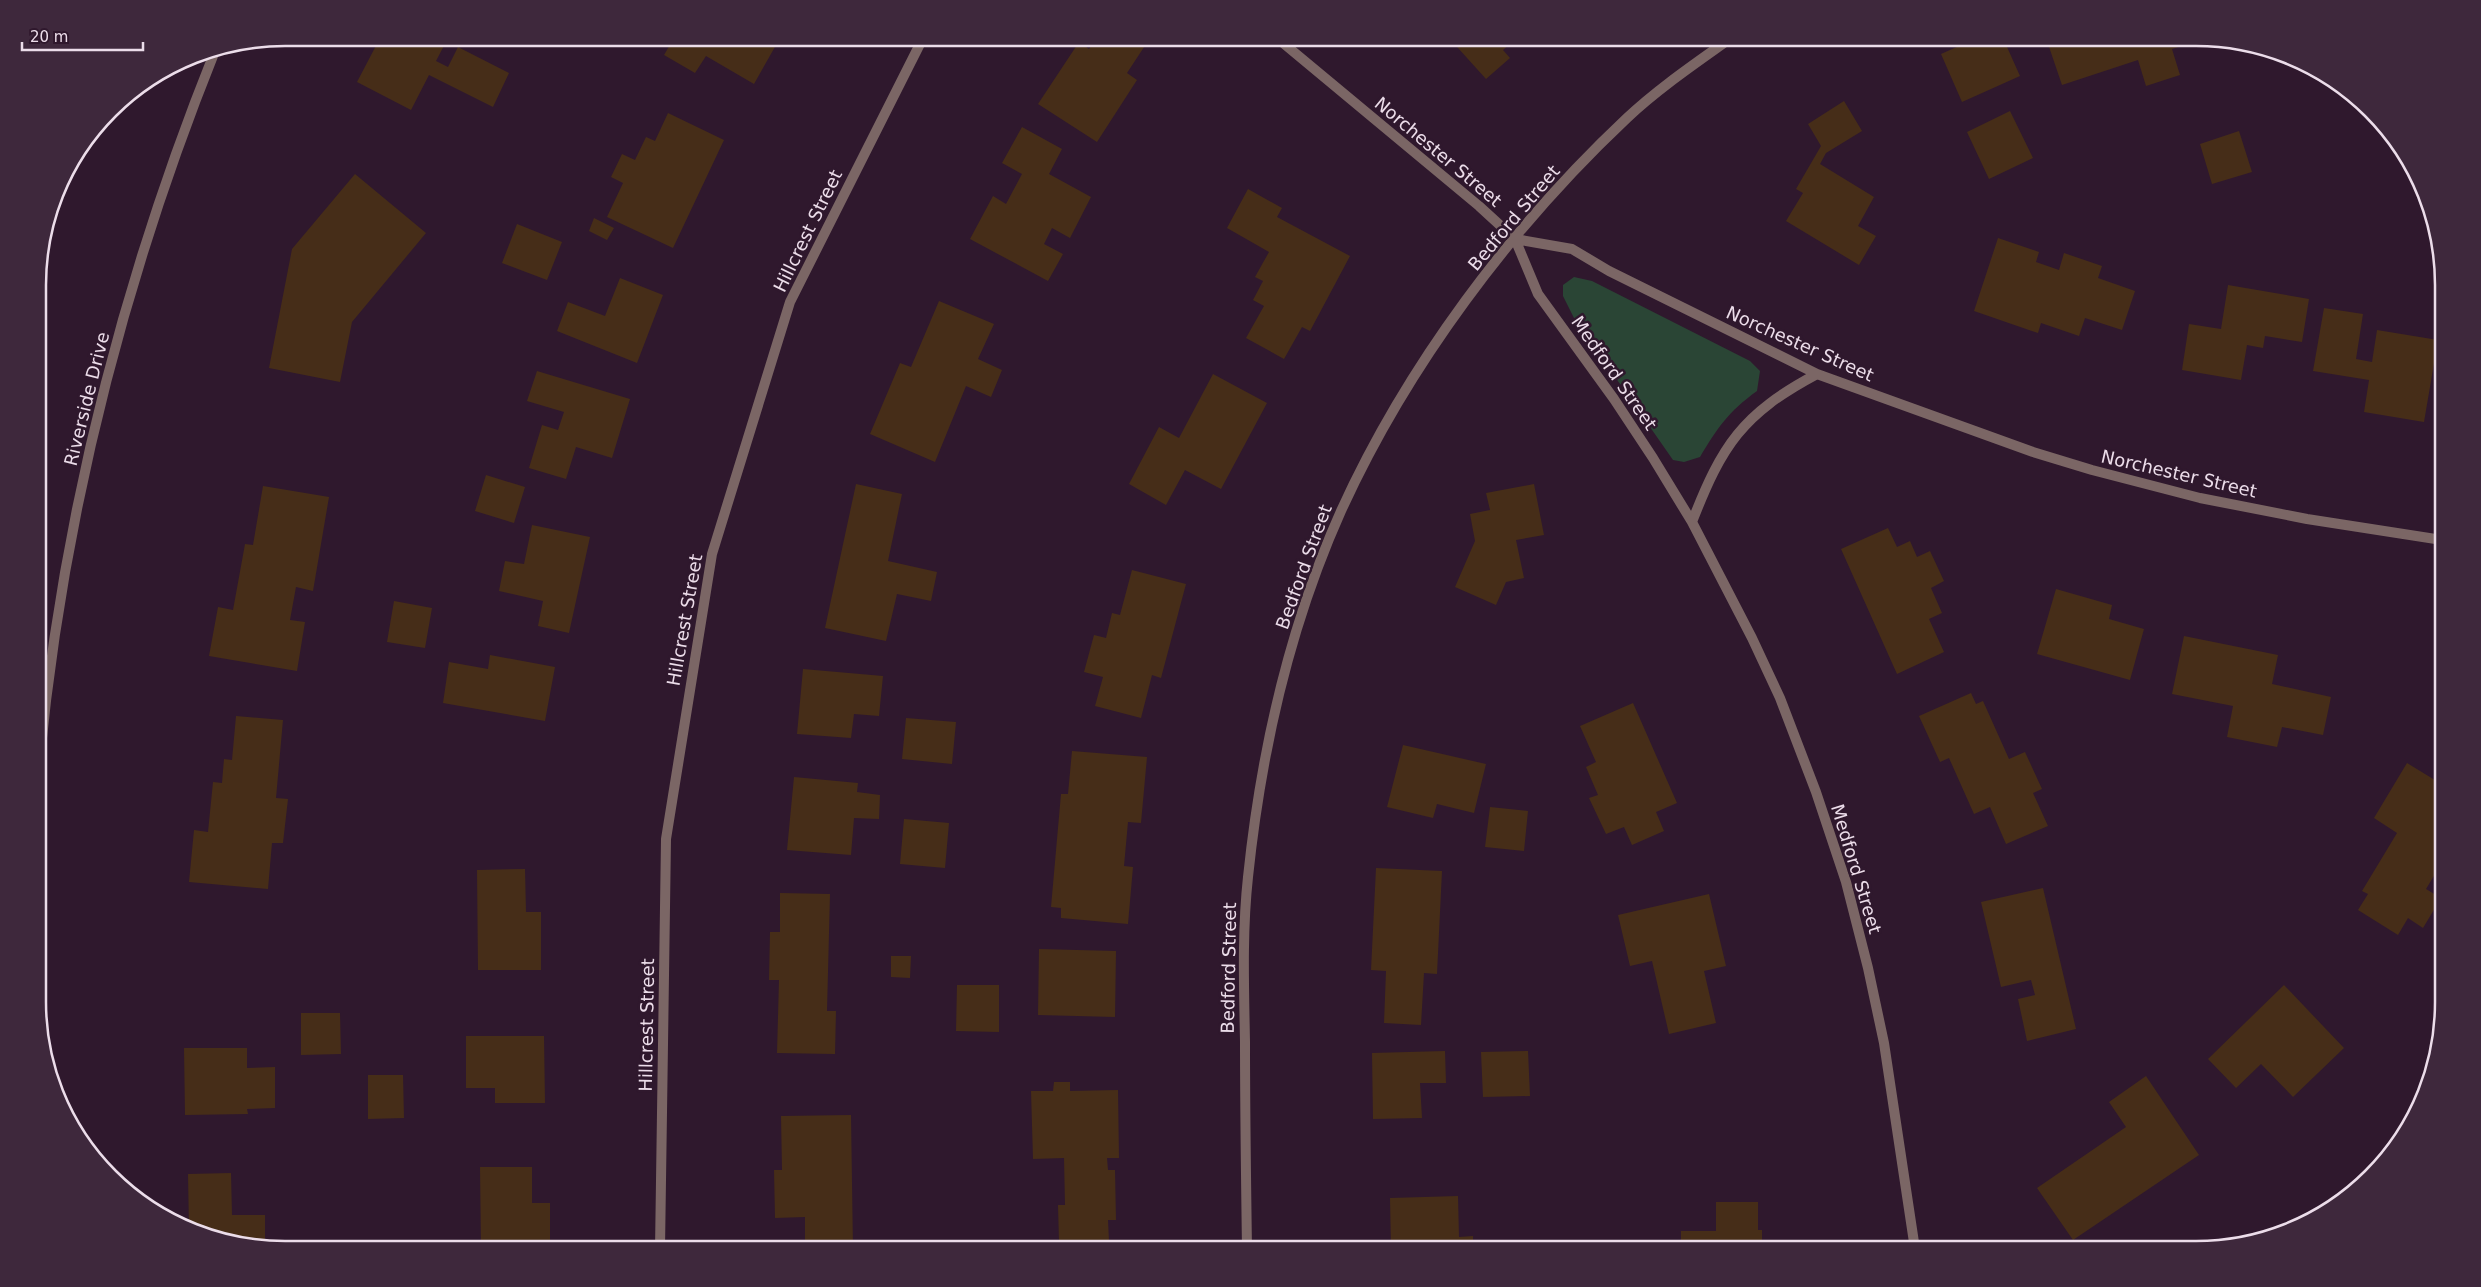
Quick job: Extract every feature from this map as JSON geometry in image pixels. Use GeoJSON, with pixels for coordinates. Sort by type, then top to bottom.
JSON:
{"type":"FeatureCollection","features":[{"type":"Feature","properties":{"kind":"street","name":"Hillcrest Street"},"geometry":{"type":"LineString","coordinates":[[660,1241],[666,839],[712,554],[790,302],[919,46]]}},
{"type":"Feature","properties":{"kind":"street","name":"Norchester Street"},"geometry":{"type":"LineString","coordinates":[[1287,46],[1479,206],[1515,239],[1572,249],[1609,271],[1817,374],[2033,452],[2101,472],[2210,500],[2307,519],[2435,539]]}},
{"type":"Feature","properties":{"kind":"street","name":"Bedford Street"},"geometry":{"type":"LineString","coordinates":[[1247,1241],[1244,953],[1248,881],[1257,802],[1280,690],[1305,606],[1341,512],[1403,394],[1459,309],[1515,239],[1574,171],[1630,116],[1721,46]]}},
{"type":"Feature","properties":{"kind":"street","name":"Riverside Drive"},"geometry":{"type":"LineString","coordinates":[[46,713],[60,607],[96,425],[142,254],[164,182],[212,58]]}},
{"type":"Feature","properties":{"kind":"street","name":"Medford Street"},"geometry":{"type":"LineString","coordinates":[[1515,239],[1538,294],[1614,399],[1692,522],[1752,638],[1780,698],[1816,792],[1846,882],[1868,968],[1884,1042],[1914,1241]]}},
{"type":"Feature","properties":{"kind":"street"},"geometry":{"type":"LineString","coordinates":[[1692,522],[1710,476],[1741,428],[1764,406],[1786,390],[1817,374]]}},
{"type":"Feature","properties":{"kind":"green space"},"geometry":{"type":"Polygon","coordinates":[[[1574,277],[1592,281],[1750,361],[1760,371],[1757,391],[1738,406],[1724,421],[1700,457],[1684,462],[1673,460],[1574,318],[1563,296],[1563,285],[1574,277]]]}},
{"type":"Feature","properties":{"kind":"building"},"geometry":{"type":"Polygon","coordinates":[[[376,46],[444,46],[436,61],[448,67],[458,47],[509,73],[493,107],[429,75],[411,110],[357,82],[376,46]]]}},
{"type":"Feature","properties":{"kind":"building"},"geometry":{"type":"Polygon","coordinates":[[[669,46],[775,46],[754,84],[706,56],[695,73],[664,55],[669,46]]]}},
{"type":"Feature","properties":{"kind":"building"},"geometry":{"type":"Polygon","coordinates":[[[1076,46],[1085,46],[1089,49],[1091,46],[1145,46],[1127,73],[1137,80],[1097,142],[1038,104],[1076,46]]]}},
{"type":"Feature","properties":{"kind":"building"},"geometry":{"type":"Polygon","coordinates":[[[1456,46],[1508,46],[1503,50],[1510,58],[1486,79],[1456,46]]]}},
{"type":"Feature","properties":{"kind":"building"},"geometry":{"type":"Polygon","coordinates":[[[1959,46],[2007,46],[2020,76],[1962,102],[1941,54],[1959,46]]]}},
{"type":"Feature","properties":{"kind":"building"},"geometry":{"type":"Polygon","coordinates":[[[2049,46],[2182,46],[2172,49],[2180,75],[2146,86],[2138,60],[2062,85],[2049,46]]]}},
{"type":"Feature","properties":{"kind":"building"},"geometry":{"type":"Polygon","coordinates":[[[1844,101],[1862,131],[1826,153],[1820,164],[1874,197],[1858,226],[1876,236],[1859,265],[1786,221],[1803,193],[1796,189],[1821,146],[1808,124],[1844,101]]]}},
{"type":"Feature","properties":{"kind":"building"},"geometry":{"type":"Polygon","coordinates":[[[2010,111],[2033,158],[1989,179],[1967,132],[2010,111]]]}},
{"type":"Feature","properties":{"kind":"building"},"geometry":{"type":"Polygon","coordinates":[[[668,113],[724,140],[673,248],[607,217],[623,183],[611,177],[622,154],[635,160],[646,137],[655,141],[668,113]]]}},
{"type":"Feature","properties":{"kind":"building"},"geometry":{"type":"Polygon","coordinates":[[[1022,127],[1062,149],[1049,174],[1091,197],[1070,238],[1052,228],[1044,244],[1063,254],[1048,281],[970,239],[993,196],[1006,204],[1022,174],[1002,163],[1022,127]]]}},
{"type":"Feature","properties":{"kind":"building"},"geometry":{"type":"Polygon","coordinates":[[[2239,131],[2252,172],[2212,184],[2200,144],[2239,131]]]}},
{"type":"Feature","properties":{"kind":"building"},"geometry":{"type":"Polygon","coordinates":[[[355,174],[426,233],[352,322],[340,382],[269,368],[292,249],[355,174]]]}},
{"type":"Feature","properties":{"kind":"building"},"geometry":{"type":"Polygon","coordinates":[[[1248,189],[1282,208],[1277,217],[1350,256],[1310,331],[1302,327],[1284,359],[1246,338],[1264,306],[1253,300],[1263,281],[1255,277],[1269,252],[1227,228],[1248,189]]]}},
{"type":"Feature","properties":{"kind":"building"},"geometry":{"type":"Polygon","coordinates":[[[594,218],[614,228],[607,240],[589,231],[594,218]]]}},
{"type":"Feature","properties":{"kind":"building"},"geometry":{"type":"Polygon","coordinates":[[[517,224],[562,242],[547,280],[502,263],[517,224]]]}},
{"type":"Feature","properties":{"kind":"building"},"geometry":{"type":"Polygon","coordinates":[[[1998,238],[2039,252],[2036,262],[2059,270],[2064,253],[2102,266],[2098,278],[2135,291],[2122,330],[2085,318],[2079,336],[2041,323],[2038,333],[1974,311],[1998,238]]]}},
{"type":"Feature","properties":{"kind":"building"},"geometry":{"type":"Polygon","coordinates":[[[620,278],[663,295],[637,363],[557,331],[568,302],[605,316],[620,278]]]}},
{"type":"Feature","properties":{"kind":"building"},"geometry":{"type":"Polygon","coordinates":[[[2228,285],[2309,299],[2302,342],[2265,336],[2263,348],[2247,345],[2241,380],[2182,370],[2189,324],[2221,329],[2228,285]]]}},
{"type":"Feature","properties":{"kind":"building"},"geometry":{"type":"Polygon","coordinates":[[[939,301],[994,324],[978,359],[1002,370],[991,397],[966,386],[935,462],[870,434],[900,363],[911,367],[939,301]]]}},
{"type":"Feature","properties":{"kind":"building"},"geometry":{"type":"Polygon","coordinates":[[[2324,308],[2363,314],[2356,359],[2372,362],[2377,330],[2435,340],[2435,358],[2424,422],[2364,412],[2369,380],[2313,371],[2324,308]]]}},
{"type":"Feature","properties":{"kind":"building"},"geometry":{"type":"Polygon","coordinates":[[[537,371],[630,399],[612,458],[576,447],[566,479],[529,468],[542,425],[558,430],[564,412],[527,401],[537,371]]]}},
{"type":"Feature","properties":{"kind":"building"},"geometry":{"type":"Polygon","coordinates":[[[1213,374],[1267,403],[1221,489],[1185,470],[1166,505],[1129,484],[1159,427],[1179,438],[1213,374]]]}},
{"type":"Feature","properties":{"kind":"building"},"geometry":{"type":"Polygon","coordinates":[[[486,475],[525,487],[514,523],[475,511],[486,475]]]}},
{"type":"Feature","properties":{"kind":"building"},"geometry":{"type":"Polygon","coordinates":[[[856,484],[902,494],[888,561],[937,572],[931,601],[897,594],[886,641],[825,628],[856,484]]]}},
{"type":"Feature","properties":{"kind":"building"},"geometry":{"type":"Polygon","coordinates":[[[1534,484],[1544,535],[1516,540],[1524,578],[1506,582],[1496,605],[1455,587],[1475,541],[1470,514],[1490,510],[1486,493],[1534,484]]]}},
{"type":"Feature","properties":{"kind":"building"},"geometry":{"type":"Polygon","coordinates":[[[263,486],[329,497],[313,591],[296,587],[290,620],[305,622],[297,671],[209,656],[218,607],[233,610],[245,544],[253,545],[263,486]]]}},
{"type":"Feature","properties":{"kind":"building"},"geometry":{"type":"Polygon","coordinates":[[[532,525],[590,537],[569,633],[538,626],[543,601],[499,591],[505,561],[524,564],[532,525]]]}},
{"type":"Feature","properties":{"kind":"building"},"geometry":{"type":"Polygon","coordinates":[[[1888,528],[1897,547],[1910,541],[1917,557],[1930,551],[1944,581],[1931,588],[1942,613],[1929,619],[1944,652],[1897,674],[1841,549],[1888,528]]]}},
{"type":"Feature","properties":{"kind":"building"},"geometry":{"type":"Polygon","coordinates":[[[1132,570],[1186,584],[1161,678],[1152,675],[1141,718],[1095,706],[1103,677],[1084,672],[1094,635],[1106,638],[1112,613],[1120,615],[1132,570]]]}},
{"type":"Feature","properties":{"kind":"building"},"geometry":{"type":"Polygon","coordinates":[[[2056,589],[2112,605],[2109,619],[2144,629],[2130,680],[2037,654],[2056,589]]]}},
{"type":"Feature","properties":{"kind":"building"},"geometry":{"type":"Polygon","coordinates":[[[394,601],[432,608],[425,648],[387,642],[394,601]]]}},
{"type":"Feature","properties":{"kind":"building"},"geometry":{"type":"Polygon","coordinates":[[[2184,636],[2278,655],[2272,684],[2331,697],[2323,735],[2282,727],[2277,747],[2227,737],[2233,706],[2172,694],[2184,636]]]}},
{"type":"Feature","properties":{"kind":"building"},"geometry":{"type":"Polygon","coordinates":[[[490,655],[555,667],[545,721],[443,703],[449,662],[488,669],[490,655]]]}},
{"type":"Feature","properties":{"kind":"building"},"geometry":{"type":"Polygon","coordinates":[[[803,669],[883,676],[879,716],[854,714],[851,738],[797,734],[803,669]]]}},
{"type":"Feature","properties":{"kind":"building"},"geometry":{"type":"Polygon","coordinates":[[[1971,693],[1976,704],[1983,701],[2009,759],[2025,752],[2042,789],[2033,793],[2048,826],[2006,844],[1990,807],[1974,814],[1949,758],[1940,762],[1919,716],[1971,693]]]}},
{"type":"Feature","properties":{"kind":"building"},"geometry":{"type":"Polygon","coordinates":[[[1633,703],[1677,803],[1656,812],[1664,831],[1632,845],[1624,827],[1606,834],[1589,798],[1598,795],[1586,767],[1596,762],[1580,726],[1633,703]]]}},
{"type":"Feature","properties":{"kind":"building"},"geometry":{"type":"Polygon","coordinates":[[[236,716],[283,720],[276,798],[288,799],[283,843],[272,843],[268,889],[189,882],[194,830],[208,832],[213,782],[222,783],[224,759],[232,760],[236,716]]]}},
{"type":"Feature","properties":{"kind":"building"},"geometry":{"type":"Polygon","coordinates":[[[906,718],[956,722],[952,764],[902,759],[906,718]]]}},
{"type":"Feature","properties":{"kind":"building"},"geometry":{"type":"Polygon","coordinates":[[[1403,745],[1486,764],[1474,813],[1437,804],[1433,818],[1387,807],[1403,745]]]}},
{"type":"Feature","properties":{"kind":"building"},"geometry":{"type":"Polygon","coordinates":[[[1072,751],[1147,757],[1141,823],[1128,822],[1124,866],[1133,867],[1128,924],[1061,918],[1061,908],[1051,907],[1061,794],[1068,794],[1072,751]]]}},
{"type":"Feature","properties":{"kind":"building"},"geometry":{"type":"Polygon","coordinates":[[[2407,763],[2435,780],[2435,874],[2426,889],[2435,894],[2435,908],[2423,928],[2408,918],[2398,935],[2358,910],[2368,894],[2362,891],[2397,833],[2374,818],[2407,763]]]}},
{"type":"Feature","properties":{"kind":"building"},"geometry":{"type":"Polygon","coordinates":[[[794,777],[858,783],[857,792],[880,795],[879,819],[854,818],[851,855],[787,850],[794,777]]]}},
{"type":"Feature","properties":{"kind":"building"},"geometry":{"type":"Polygon","coordinates":[[[1490,807],[1528,811],[1524,851],[1485,847],[1490,807]]]}},
{"type":"Feature","properties":{"kind":"building"},"geometry":{"type":"Polygon","coordinates":[[[904,819],[949,823],[945,868],[900,864],[904,819]]]}},
{"type":"Feature","properties":{"kind":"building"},"geometry":{"type":"Polygon","coordinates":[[[1376,868],[1442,871],[1437,974],[1424,973],[1421,1025],[1384,1023],[1386,971],[1371,970],[1376,868]]]}},
{"type":"Feature","properties":{"kind":"building"},"geometry":{"type":"Polygon","coordinates":[[[525,869],[526,912],[541,912],[541,970],[478,970],[477,870],[525,869]]]}},
{"type":"Feature","properties":{"kind":"building"},"geometry":{"type":"Polygon","coordinates":[[[2043,888],[2076,1029],[2027,1041],[2018,999],[2035,995],[2031,980],[2001,987],[1981,902],[2043,888]]]}},
{"type":"Feature","properties":{"kind":"building"},"geometry":{"type":"Polygon","coordinates":[[[780,893],[830,894],[827,1011],[836,1011],[835,1054],[777,1053],[779,980],[769,980],[770,932],[780,932],[780,893]]]}},
{"type":"Feature","properties":{"kind":"building"},"geometry":{"type":"Polygon","coordinates":[[[1709,894],[1726,966],[1704,971],[1716,1023],[1669,1034],[1652,961],[1630,966],[1618,915],[1709,894]]]}},
{"type":"Feature","properties":{"kind":"building"},"geometry":{"type":"Polygon","coordinates":[[[1039,949],[1116,951],[1115,1017],[1038,1015],[1039,949]]]}},
{"type":"Feature","properties":{"kind":"building"},"geometry":{"type":"Polygon","coordinates":[[[891,956],[911,956],[910,978],[891,977],[891,956]]]}},
{"type":"Feature","properties":{"kind":"building"},"geometry":{"type":"Polygon","coordinates":[[[957,985],[999,985],[999,1032],[956,1031],[957,985]]]}},
{"type":"Feature","properties":{"kind":"building"},"geometry":{"type":"Polygon","coordinates":[[[2284,985],[2344,1048],[2293,1097],[2261,1064],[2236,1088],[2208,1059],[2284,985]]]}},
{"type":"Feature","properties":{"kind":"building"},"geometry":{"type":"Polygon","coordinates":[[[301,1013],[340,1013],[341,1054],[301,1055],[301,1013]]]}},
{"type":"Feature","properties":{"kind":"building"},"geometry":{"type":"Polygon","coordinates":[[[466,1036],[544,1036],[545,1103],[495,1103],[495,1088],[466,1088],[466,1036]]]}},
{"type":"Feature","properties":{"kind":"building"},"geometry":{"type":"Polygon","coordinates":[[[184,1048],[247,1048],[247,1068],[275,1067],[275,1108],[247,1109],[248,1114],[185,1115],[184,1048]]]}},
{"type":"Feature","properties":{"kind":"building"},"geometry":{"type":"Polygon","coordinates":[[[1445,1051],[1446,1083],[1420,1083],[1422,1118],[1373,1119],[1372,1053],[1445,1051]]]}},
{"type":"Feature","properties":{"kind":"building"},"geometry":{"type":"Polygon","coordinates":[[[1528,1051],[1530,1096],[1483,1097],[1481,1052],[1528,1051]]]}},
{"type":"Feature","properties":{"kind":"building"},"geometry":{"type":"Polygon","coordinates":[[[368,1075],[403,1075],[404,1118],[368,1119],[368,1075]]]}},
{"type":"Feature","properties":{"kind":"building"},"geometry":{"type":"Polygon","coordinates":[[[2146,1076],[2199,1155],[2073,1240],[2037,1188],[2126,1127],[2109,1102],[2146,1076]]]}},
{"type":"Feature","properties":{"kind":"building"},"geometry":{"type":"Polygon","coordinates":[[[1054,1082],[1070,1082],[1070,1091],[1118,1090],[1119,1158],[1107,1158],[1108,1170],[1115,1170],[1116,1220],[1108,1220],[1109,1241],[1059,1241],[1058,1205],[1065,1205],[1064,1158],[1033,1159],[1031,1091],[1053,1091],[1054,1082]]]}},
{"type":"Feature","properties":{"kind":"building"},"geometry":{"type":"Polygon","coordinates":[[[851,1115],[853,1241],[805,1241],[805,1217],[775,1218],[774,1170],[782,1170],[781,1116],[851,1115]]]}},
{"type":"Feature","properties":{"kind":"building"},"geometry":{"type":"Polygon","coordinates":[[[480,1167],[532,1167],[532,1203],[550,1203],[550,1241],[481,1241],[480,1167]]]}},
{"type":"Feature","properties":{"kind":"building"},"geometry":{"type":"Polygon","coordinates":[[[231,1173],[232,1215],[265,1215],[265,1240],[223,1233],[189,1221],[188,1174],[231,1173]]]}},
{"type":"Feature","properties":{"kind":"building"},"geometry":{"type":"Polygon","coordinates":[[[1458,1196],[1459,1237],[1473,1236],[1473,1241],[1391,1241],[1390,1198],[1458,1196]]]}},
{"type":"Feature","properties":{"kind":"building"},"geometry":{"type":"Polygon","coordinates":[[[1716,1202],[1758,1202],[1758,1230],[1762,1230],[1762,1241],[1681,1241],[1681,1231],[1716,1231],[1716,1202]]]}}]}
